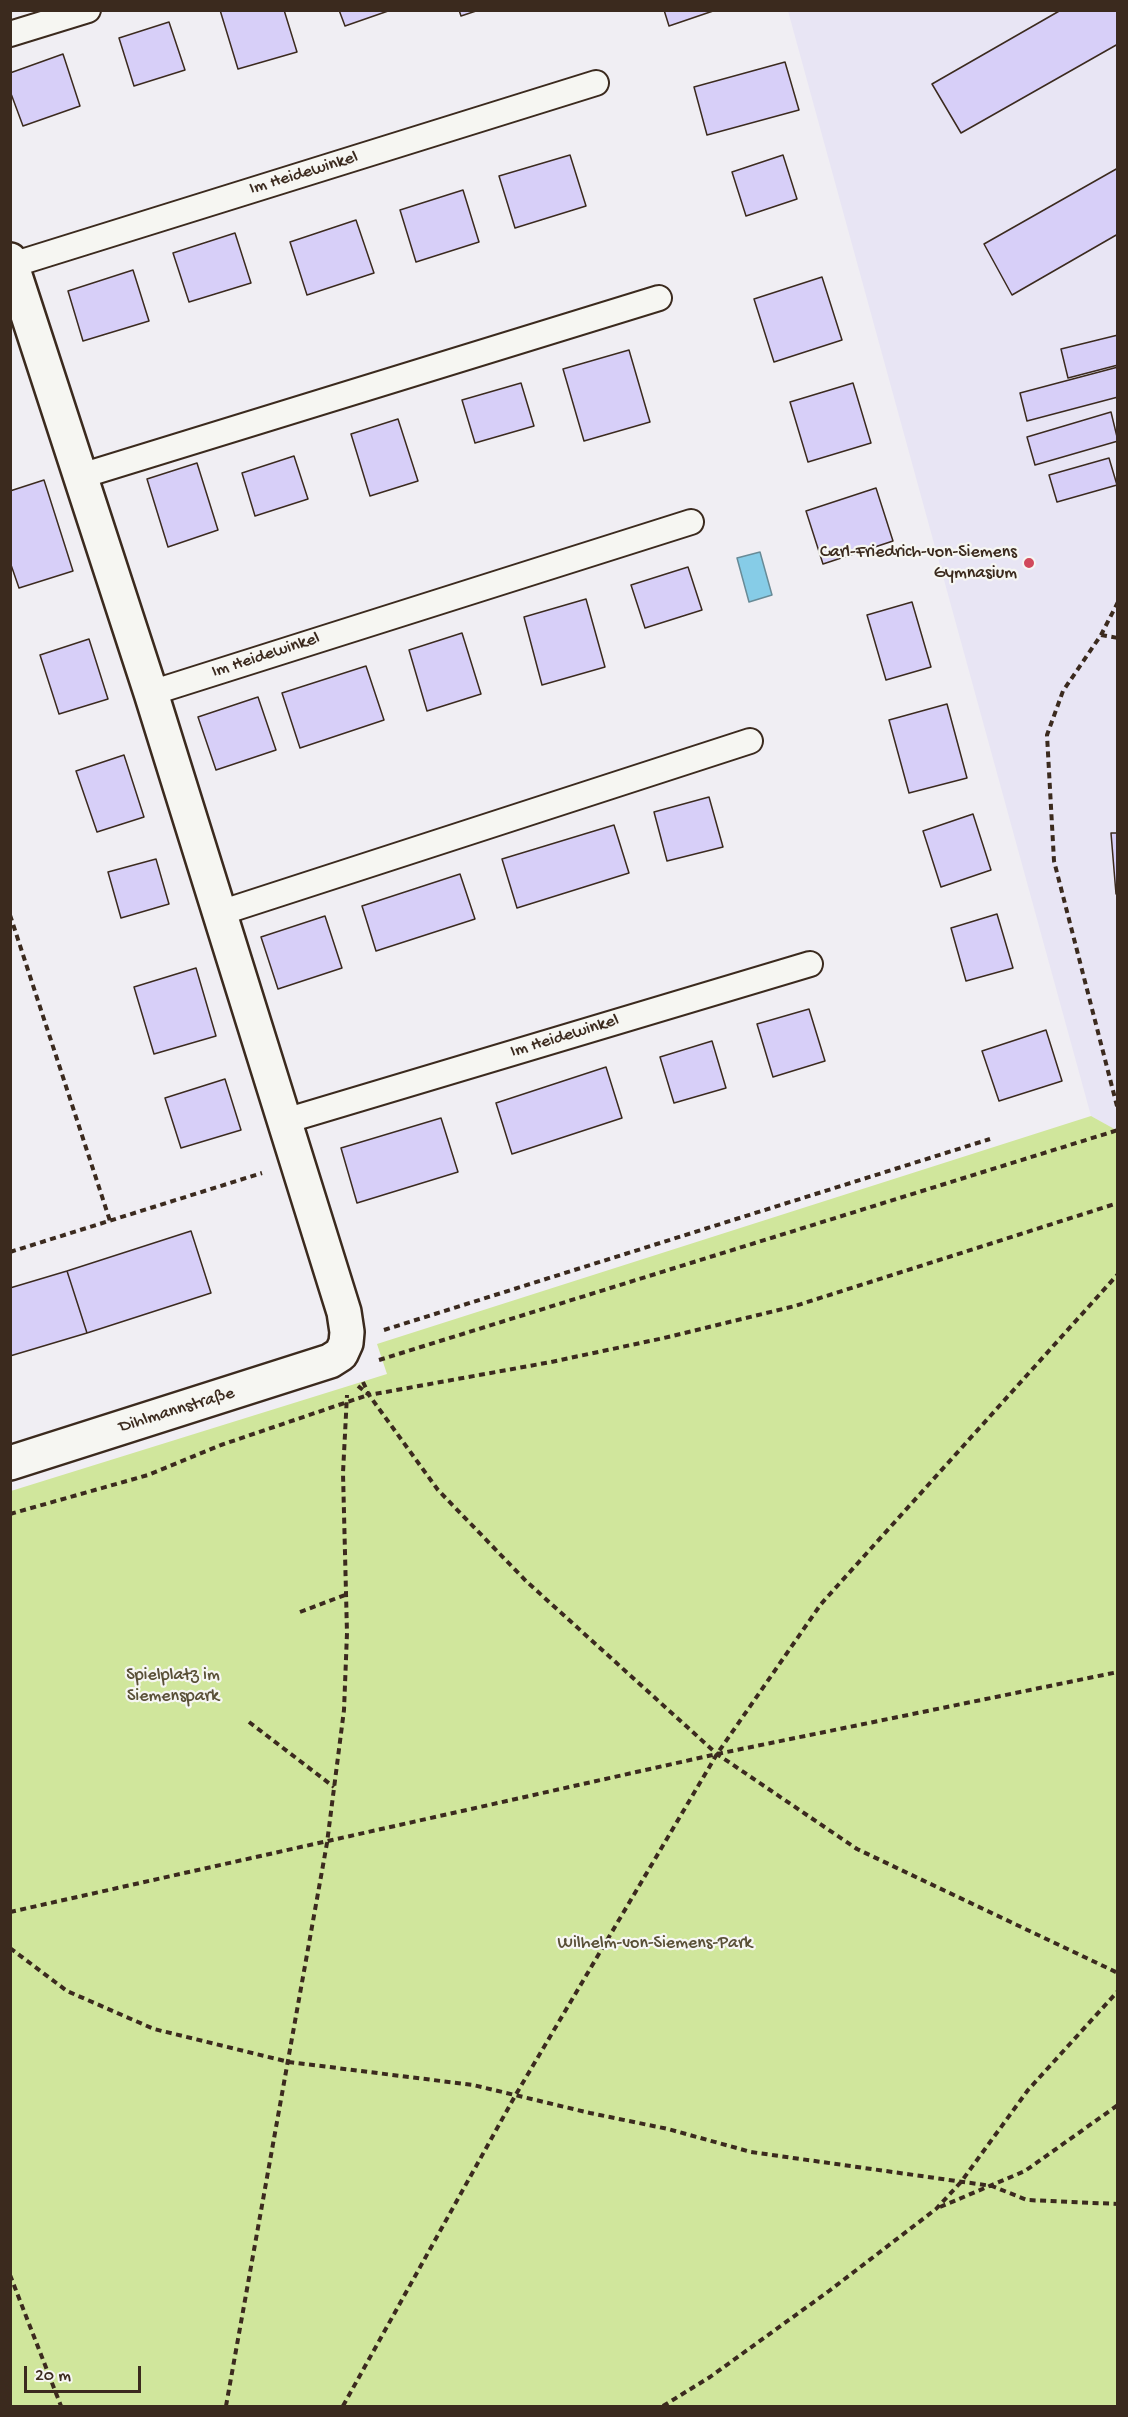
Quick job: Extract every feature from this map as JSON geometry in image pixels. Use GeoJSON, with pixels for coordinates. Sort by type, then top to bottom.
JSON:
{"type":"FeatureCollection","features":[{"type":"Feature","properties":{"kind":"street","name":"Im Heidewinkel"},"geometry":{"type":"LineString","coordinates":[[11,262],[151,693],[344,1312],[348,1361]]}},
{"type":"Feature","properties":{"kind":"street","name":"Dihlmannstraße"},"geometry":{"type":"LineString","coordinates":[[10,1463],[330,1361],[348,1361]]}},
{"type":"Feature","properties":{"kind":"lane"},"geometry":{"type":"LineString","coordinates":[[10,34],[87,10]]}},
{"type":"Feature","properties":{"kind":"lane","name":"Im Heidewinkel"},"geometry":{"type":"LineString","coordinates":[[11,262],[596,83]]}},
{"type":"Feature","properties":{"kind":"lane"},"geometry":{"type":"LineString","coordinates":[[81,476],[658,298]]}},
{"type":"Feature","properties":{"kind":"lane","name":"Im Heidewinkel"},"geometry":{"type":"LineString","coordinates":[[151,693],[691,522]]}},
{"type":"Feature","properties":{"kind":"lane"},"geometry":{"type":"LineString","coordinates":[[220,913],[750,741]]}},
{"type":"Feature","properties":{"kind":"lane","name":"Im Heidewinkel"},"geometry":{"type":"LineString","coordinates":[[285,1121],[810,964]]}},
{"type":"Feature","properties":{"kind":"path"},"geometry":{"type":"LineString","coordinates":[[1118,602],[1101,635],[1063,691],[1047,735],[1054,861],[1118,1110]]}},
{"type":"Feature","properties":{"kind":"path"},"geometry":{"type":"LineString","coordinates":[[1101,635],[1118,638]]}},
{"type":"Feature","properties":{"kind":"path"},"geometry":{"type":"LineString","coordinates":[[10,915],[110,1221]]}},
{"type":"Feature","properties":{"kind":"path"},"geometry":{"type":"LineString","coordinates":[[348,1361],[380,1359],[1118,1130]]}},
{"type":"Feature","properties":{"kind":"path"},"geometry":{"type":"LineString","coordinates":[[348,1361],[990,1139]]}},
{"type":"Feature","properties":{"kind":"path"},"geometry":{"type":"LineString","coordinates":[[10,1252],[297,1162]]}},
{"type":"Feature","properties":{"kind":"path"},"geometry":{"type":"LineString","coordinates":[[10,1514],[148,1475],[221,1445],[369,1395],[551,1362],[664,1338],[795,1306],[1118,1203]]}},
{"type":"Feature","properties":{"kind":"path"},"geometry":{"type":"LineString","coordinates":[[343,2406],[515,2096],[717,1754],[821,1604],[1118,1274]]}},
{"type":"Feature","properties":{"kind":"path"},"geometry":{"type":"LineString","coordinates":[[348,1361],[369,1395],[438,1490],[526,1581],[717,1754],[857,1849],[1118,1972]]}},
{"type":"Feature","properties":{"kind":"path"},"geometry":{"type":"LineString","coordinates":[[348,1361],[369,1395]]}},
{"type":"Feature","properties":{"kind":"path"},"geometry":{"type":"LineString","coordinates":[[226,2406],[327,1843],[344,1710],[347,1633],[343,1473],[348,1361]]}},
{"type":"Feature","properties":{"kind":"path"},"geometry":{"type":"LineString","coordinates":[[300,1612],[345,1595]]}},
{"type":"Feature","properties":{"kind":"path"},"geometry":{"type":"LineString","coordinates":[[10,1912],[717,1754],[1118,1672]]}},
{"type":"Feature","properties":{"kind":"path"},"geometry":{"type":"LineString","coordinates":[[249,1722],[334,1787]]}},
{"type":"Feature","properties":{"kind":"path"},"geometry":{"type":"LineString","coordinates":[[10,1948],[67,1990],[153,2029],[289,2062],[473,2085],[668,2129],[751,2152],[992,2186],[1027,2200],[1118,2204]]}},
{"type":"Feature","properties":{"kind":"path"},"geometry":{"type":"LineString","coordinates":[[663,2406],[710,2377],[802,2311],[936,2209],[961,2182],[1028,2090],[1118,1991]]}},
{"type":"Feature","properties":{"kind":"path"},"geometry":{"type":"LineString","coordinates":[[936,2209],[1025,2171],[1118,2105]]}},
{"type":"Feature","properties":{"kind":"path"},"geometry":{"type":"LineString","coordinates":[[10,2275],[61,2406]]}},
{"type":"Feature","properties":{"kind":"shaded area","name":"Carl-Friedrich-von-Siemens Gymnasium"},"geometry":{"type":"Polygon","coordinates":[[[788,11],[1117,11],[1117,1131],[1091,1116],[788,11]]]}},
{"type":"Feature","properties":{"kind":"green space","name":"Wilhelm-von-Siemens-Park"},"geometry":{"type":"Polygon","coordinates":[[[1091,1116],[1118,1131],[1117,2406],[11,2406],[11,1491],[387,1374],[377,1344],[1091,1116]]]}},
{"type":"Feature","properties":{"kind":"water"},"geometry":{"type":"Polygon","coordinates":[[[760,552],[772,595],[749,602],[737,558],[760,552]]]}},
{"type":"Feature","properties":{"kind":"building"},"geometry":{"type":"Polygon","coordinates":[[[220,10],[284,10],[297,52],[238,69],[220,10]]]}},
{"type":"Feature","properties":{"kind":"building"},"geometry":{"type":"Polygon","coordinates":[[[339,10],[391,10],[345,26],[339,10]]]}},
{"type":"Feature","properties":{"kind":"building"},"geometry":{"type":"Polygon","coordinates":[[[459,10],[479,10],[461,16],[459,10]]]}},
{"type":"Feature","properties":{"kind":"building"},"geometry":{"type":"Polygon","coordinates":[[[664,10],[716,10],[669,26],[664,10]]]}},
{"type":"Feature","properties":{"kind":"building"},"geometry":{"type":"Polygon","coordinates":[[[1061,10],[1118,10],[1118,44],[961,133],[932,84],[1061,10]]]}},
{"type":"Feature","properties":{"kind":"building"},"geometry":{"type":"Polygon","coordinates":[[[169,22],[185,70],[134,86],[119,38],[169,22]]]}},
{"type":"Feature","properties":{"kind":"building"},"geometry":{"type":"Polygon","coordinates":[[[63,54],[80,106],[23,126],[10,91],[10,73],[63,54]]]}},
{"type":"Feature","properties":{"kind":"building"},"geometry":{"type":"Polygon","coordinates":[[[785,62],[799,110],[707,135],[694,87],[785,62]]]}},
{"type":"Feature","properties":{"kind":"building"},"geometry":{"type":"Polygon","coordinates":[[[570,155],[586,206],[515,228],[499,176],[570,155]]]}},
{"type":"Feature","properties":{"kind":"building"},"geometry":{"type":"Polygon","coordinates":[[[783,155],[797,199],[746,216],[732,172],[783,155]]]}},
{"type":"Feature","properties":{"kind":"building"},"geometry":{"type":"Polygon","coordinates":[[[1118,168],[1118,234],[1012,295],[984,244],[1118,168]]]}},
{"type":"Feature","properties":{"kind":"building"},"geometry":{"type":"Polygon","coordinates":[[[463,190],[479,242],[416,262],[400,210],[463,190]]]}},
{"type":"Feature","properties":{"kind":"building"},"geometry":{"type":"Polygon","coordinates":[[[356,220],[374,273],[307,295],[290,242],[356,220]]]}},
{"type":"Feature","properties":{"kind":"building"},"geometry":{"type":"Polygon","coordinates":[[[235,233],[251,283],[189,302],[173,253],[235,233]]]}},
{"type":"Feature","properties":{"kind":"building"},"geometry":{"type":"Polygon","coordinates":[[[133,270],[149,321],[83,341],[68,291],[133,270]]]}},
{"type":"Feature","properties":{"kind":"building"},"geometry":{"type":"Polygon","coordinates":[[[822,277],[842,340],[774,362],[754,299],[822,277]]]}},
{"type":"Feature","properties":{"kind":"building"},"geometry":{"type":"Polygon","coordinates":[[[1118,335],[1118,365],[1068,378],[1061,349],[1118,335]]]}},
{"type":"Feature","properties":{"kind":"building"},"geometry":{"type":"Polygon","coordinates":[[[629,350],[650,422],[584,441],[563,369],[629,350]]]}},
{"type":"Feature","properties":{"kind":"building"},"geometry":{"type":"Polygon","coordinates":[[[1118,367],[1118,397],[1027,421],[1020,393],[1118,367]]]}},
{"type":"Feature","properties":{"kind":"building"},"geometry":{"type":"Polygon","coordinates":[[[521,383],[534,426],[475,443],[462,400],[521,383]]]}},
{"type":"Feature","properties":{"kind":"building"},"geometry":{"type":"Polygon","coordinates":[[[853,383],[871,443],[808,462],[790,402],[853,383]]]}},
{"type":"Feature","properties":{"kind":"building"},"geometry":{"type":"Polygon","coordinates":[[[1111,412],[1118,441],[1035,465],[1027,437],[1111,412]]]}},
{"type":"Feature","properties":{"kind":"building"},"geometry":{"type":"Polygon","coordinates":[[[398,419],[418,481],[370,496],[351,434],[398,419]]]}},
{"type":"Feature","properties":{"kind":"building"},"geometry":{"type":"Polygon","coordinates":[[[294,456],[308,499],[255,516],[242,473],[294,456]]]}},
{"type":"Feature","properties":{"kind":"building"},"geometry":{"type":"Polygon","coordinates":[[[1109,458],[1117,485],[1057,502],[1049,475],[1109,458]]]}},
{"type":"Feature","properties":{"kind":"building"},"geometry":{"type":"Polygon","coordinates":[[[197,463],[218,530],[168,547],[147,479],[197,463]]]}},
{"type":"Feature","properties":{"kind":"building"},"geometry":{"type":"Polygon","coordinates":[[[44,480],[73,571],[19,588],[10,562],[10,491],[44,480]]]}},
{"type":"Feature","properties":{"kind":"building"},"geometry":{"type":"Polygon","coordinates":[[[876,488],[893,541],[823,564],[806,511],[876,488]]]}},
{"type":"Feature","properties":{"kind":"building"},"geometry":{"type":"Polygon","coordinates":[[[688,567],[702,610],[645,628],[631,585],[688,567]]]}},
{"type":"Feature","properties":{"kind":"building"},"geometry":{"type":"Polygon","coordinates":[[[586,599],[605,667],[542,685],[524,617],[586,599]]]}},
{"type":"Feature","properties":{"kind":"building"},"geometry":{"type":"Polygon","coordinates":[[[912,602],[931,667],[886,680],[867,615],[912,602]]]}},
{"type":"Feature","properties":{"kind":"building"},"geometry":{"type":"Polygon","coordinates":[[[462,633],[481,694],[427,711],[409,650],[462,633]]]}},
{"type":"Feature","properties":{"kind":"building"},"geometry":{"type":"Polygon","coordinates":[[[89,639],[108,699],[59,714],[40,655],[89,639]]]}},
{"type":"Feature","properties":{"kind":"building"},"geometry":{"type":"Polygon","coordinates":[[[366,666],[384,720],[300,748],[282,693],[366,666]]]}},
{"type":"Feature","properties":{"kind":"building"},"geometry":{"type":"Polygon","coordinates":[[[258,697],[276,750],[216,770],[198,717],[258,697]]]}},
{"type":"Feature","properties":{"kind":"building"},"geometry":{"type":"Polygon","coordinates":[[[947,704],[967,778],[909,793],[889,720],[947,704]]]}},
{"type":"Feature","properties":{"kind":"building"},"geometry":{"type":"Polygon","coordinates":[[[124,755],[144,817],[97,832],[76,771],[124,755]]]}},
{"type":"Feature","properties":{"kind":"building"},"geometry":{"type":"Polygon","coordinates":[[[709,797],[723,847],[667,861],[654,812],[709,797]]]}},
{"type":"Feature","properties":{"kind":"building"},"geometry":{"type":"Polygon","coordinates":[[[973,814],[991,870],[941,887],[923,831],[973,814]]]}},
{"type":"Feature","properties":{"kind":"building"},"geometry":{"type":"Polygon","coordinates":[[[614,825],[629,873],[517,908],[502,859],[614,825]]]}},
{"type":"Feature","properties":{"kind":"building"},"geometry":{"type":"Polygon","coordinates":[[[1111,833],[1118,833],[1118,894],[1116,894],[1111,833]]]}},
{"type":"Feature","properties":{"kind":"building"},"geometry":{"type":"Polygon","coordinates":[[[156,859],[169,904],[121,918],[108,872],[156,859]]]}},
{"type":"Feature","properties":{"kind":"building"},"geometry":{"type":"Polygon","coordinates":[[[460,874],[475,919],[376,951],[362,906],[460,874]]]}},
{"type":"Feature","properties":{"kind":"building"},"geometry":{"type":"Polygon","coordinates":[[[997,914],[1013,968],[966,981],[951,928],[997,914]]]}},
{"type":"Feature","properties":{"kind":"building"},"geometry":{"type":"Polygon","coordinates":[[[325,916],[342,968],[278,989],[261,937],[325,916]]]}},
{"type":"Feature","properties":{"kind":"building"},"geometry":{"type":"Polygon","coordinates":[[[196,968],[216,1036],[154,1054],[134,987],[196,968]]]}},
{"type":"Feature","properties":{"kind":"building"},"geometry":{"type":"Polygon","coordinates":[[[809,1009],[825,1061],[773,1077],[757,1024],[809,1009]]]}},
{"type":"Feature","properties":{"kind":"building"},"geometry":{"type":"Polygon","coordinates":[[[1046,1030],[1062,1081],[999,1101],[982,1051],[1046,1030]]]}},
{"type":"Feature","properties":{"kind":"building"},"geometry":{"type":"Polygon","coordinates":[[[712,1041],[726,1088],[674,1103],[660,1057],[712,1041]]]}},
{"type":"Feature","properties":{"kind":"building"},"geometry":{"type":"Polygon","coordinates":[[[606,1067],[622,1118],[512,1154],[496,1103],[606,1067]]]}},
{"type":"Feature","properties":{"kind":"building"},"geometry":{"type":"Polygon","coordinates":[[[225,1079],[241,1130],[181,1148],[165,1098],[225,1079]]]}},
{"type":"Feature","properties":{"kind":"building"},"geometry":{"type":"Polygon","coordinates":[[[441,1118],[458,1172],[357,1203],[341,1148],[441,1118]]]}},
{"type":"Feature","properties":{"kind":"building"},"geometry":{"type":"Polygon","coordinates":[[[191,1231],[211,1293],[87,1333],[67,1271],[191,1231]]]}},
{"type":"Feature","properties":{"kind":"building"},"geometry":{"type":"Polygon","coordinates":[[[67,1271],[87,1333],[10,1356],[10,1288],[67,1271]]]}},
{"type":"Feature","properties":{"kind":"place","name":"Carl-Friedrich-von-Siemens Gymnasium"},"geometry":{"type":"Point","coordinates":[1029,563]}},
{"type":"Feature","properties":{"kind":"park label","name":"Spielplatz im Siemenspark"},"geometry":{"type":"Point","coordinates":[173,1686]}}]}
